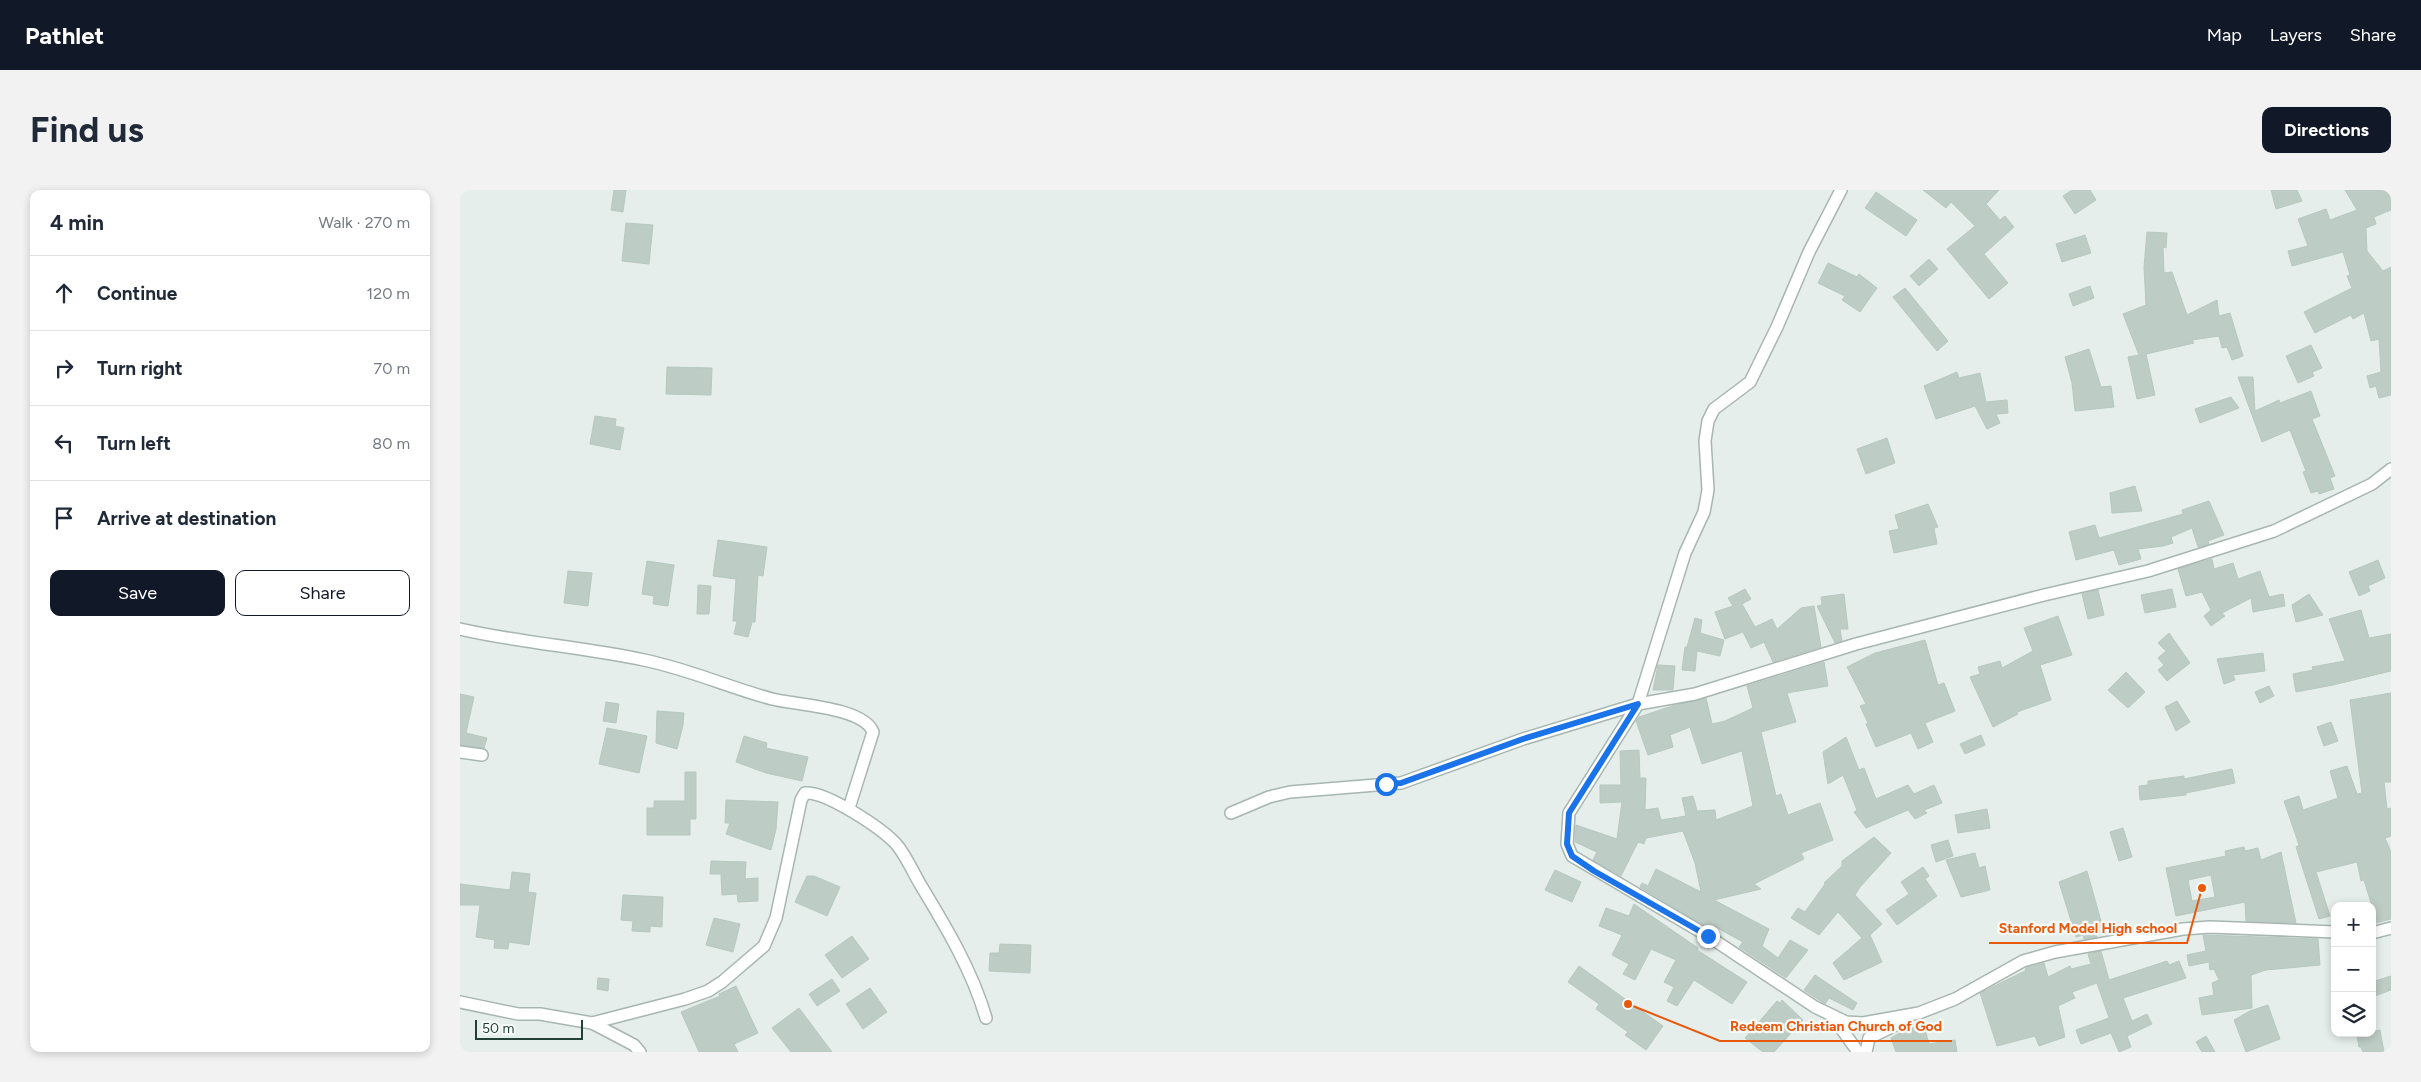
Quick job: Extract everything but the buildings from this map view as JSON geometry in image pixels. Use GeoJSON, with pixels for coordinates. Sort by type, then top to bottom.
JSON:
{"type":"FeatureCollection","features":[{"type":"Feature","properties":{"kind":"street"},"geometry":{"type":"LineString","coordinates":[[1841,190],[1809,252],[1777,327],[1750,382],[1714,409],[1708,421],[1705,441],[1708,490],[1704,512],[1685,553],[1638,704],[1569,813],[1567,844],[1572,856],[1708,936],[1832,1017],[1846,1022],[1863,1023],[1919,1013]]}},
{"type":"Feature","properties":{"kind":"street"},"geometry":{"type":"LineString","coordinates":[[1230,813],[1290,792],[1401,783],[1523,739],[1638,704],[1694,694],[1856,644],[2044,595],[2148,571],[2274,531],[2372,484],[2391,469]]}},
{"type":"Feature","properties":{"kind":"street"},"geometry":{"type":"LineString","coordinates":[[460,629],[508,640],[601,651],[678,667],[771,699],[852,714],[870,724],[873,732],[849,808]]}},
{"type":"Feature","properties":{"kind":"street"},"geometry":{"type":"LineString","coordinates":[[460,752],[482,755]]}},
{"type":"Feature","properties":{"kind":"street"},"geometry":{"type":"LineString","coordinates":[[592,1023],[685,999],[708,991],[722,982],[764,946],[776,918],[800,800],[805,793],[812,792],[849,808],[896,845],[954,944],[978,992],[986,1018]]}},
{"type":"Feature","properties":{"kind":"street"},"geometry":{"type":"LineString","coordinates":[[1866,1052],[1869,1038],[1919,1013],[1954,999],[2023,961],[2056,952],[2183,928],[2210,927],[2331,932]]}},
{"type":"Feature","properties":{"kind":"street"},"geometry":{"type":"LineString","coordinates":[[2376,932],[2391,928]]}},
{"type":"Feature","properties":{"kind":"street"},"geometry":{"type":"LineString","coordinates":[[460,1002],[518,1014],[540,1014],[592,1023],[634,1045],[640,1052]]}},
{"type":"Feature","properties":{"kind":"street"},"geometry":{"type":"LineString","coordinates":[[1832,1017],[1858,1052]]}},
{"type":"Feature","properties":{"kind":"place","name":"Stanford Model High school"},"geometry":{"type":"Point","coordinates":[2202,888]}},
{"type":"Feature","properties":{"kind":"place","name":"Redeem Christian Church of God"},"geometry":{"type":"Point","coordinates":[1628,1004]}},
{"type":"Feature","properties":{"kind":"route"},"geometry":{"type":"LineString","coordinates":[[1386,784],[1401,783],[1523,739],[1638,704],[1569,813],[1567,844],[1572,856],[1594,871],[1708,936]]}}]}
